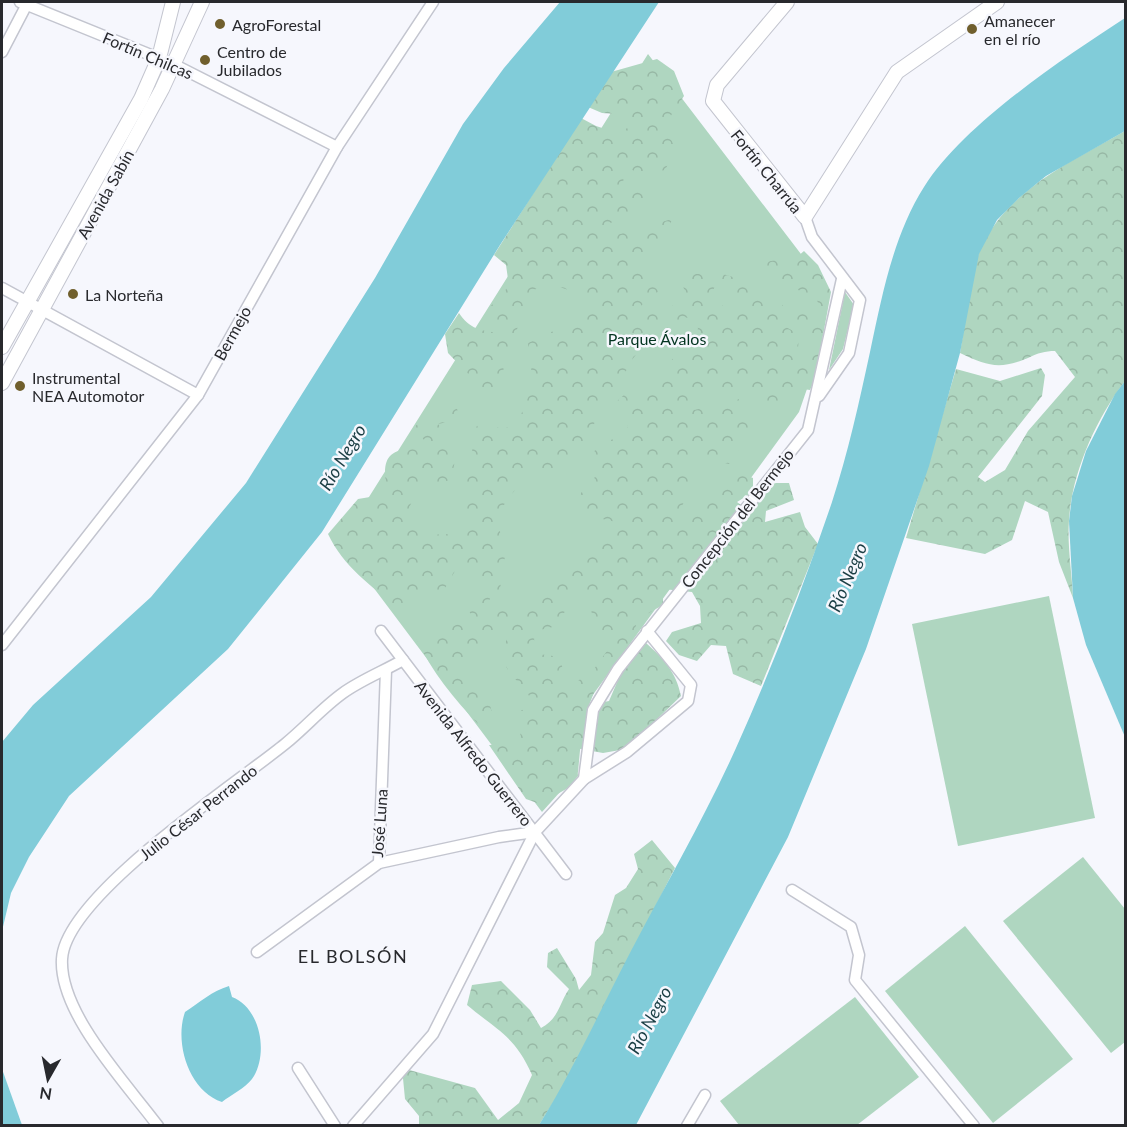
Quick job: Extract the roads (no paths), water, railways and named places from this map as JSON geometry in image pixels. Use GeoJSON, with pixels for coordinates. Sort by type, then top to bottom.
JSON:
{"type":"FeatureCollection","features":[{"type":"Feature","properties":{"kind":"main road","name":"Avenida Sabín"},"geometry":{"type":"LineString","coordinates":[[2,347],[141,99],[159,58],[173,2]]}},
{"type":"Feature","properties":{"kind":"main road","name":"Avenida Sabín"},"geometry":{"type":"LineString","coordinates":[[2,383],[173,64],[202,2]]}},
{"type":"Feature","properties":{"kind":"main road","name":"Fortín Charrúa"},"geometry":{"type":"LineString","coordinates":[[787,2],[717,85],[713,101],[805,218]]}},
{"type":"Feature","properties":{"kind":"main road"},"geometry":{"type":"LineString","coordinates":[[805,218],[897,72],[997,2]]}},
{"type":"Feature","properties":{"kind":"street","name":"Bermejo"},"geometry":{"type":"LineString","coordinates":[[2,645],[198,395],[337,147],[433,2]]}},
{"type":"Feature","properties":{"kind":"street","name":"Fortín Chilcas"},"geometry":{"type":"LineString","coordinates":[[23,3],[173,64],[337,147]]}},
{"type":"Feature","properties":{"kind":"street"},"geometry":{"type":"LineString","coordinates":[[2,52],[23,3]]}},
{"type":"Feature","properties":{"kind":"street","name":"Fortín Charrúa"},"geometry":{"type":"LineString","coordinates":[[805,218],[812,237],[860,300]]}},
{"type":"Feature","properties":{"kind":"street","name":"Concepción del Bermejo"},"geometry":{"type":"LineString","coordinates":[[584,779],[593,710],[618,669],[808,430],[842,279]]}},
{"type":"Feature","properties":{"kind":"street"},"geometry":{"type":"LineString","coordinates":[[2,288],[198,395]]}},
{"type":"Feature","properties":{"kind":"street","name":"Concepción del Bermejo"},"geometry":{"type":"LineString","coordinates":[[816,400],[849,352],[860,300]]}},
{"type":"Feature","properties":{"kind":"street","name":"Avenida Alfredo Guerrero"},"geometry":{"type":"LineString","coordinates":[[381,631],[566,874]]}},
{"type":"Feature","properties":{"kind":"street"},"geometry":{"type":"LineString","coordinates":[[353,1125],[433,1034],[535,832],[584,779],[627,752],[688,701],[691,685],[648,631]]}},
{"type":"Feature","properties":{"kind":"street","name":"Julio César Perrando"},"geometry":{"type":"LineString","coordinates":[[158,1125],[71,1006],[62,975],[62,956],[80,917],[154,842],[286,744],[343,693],[403,660]]}},
{"type":"Feature","properties":{"kind":"street","name":"José Luna"},"geometry":{"type":"LineString","coordinates":[[257,952],[379,863],[386,670]]}},
{"type":"Feature","properties":{"kind":"street"},"geometry":{"type":"LineString","coordinates":[[379,863],[499,837],[535,832]]}},
{"type":"Feature","properties":{"kind":"street"},"geometry":{"type":"LineString","coordinates":[[792,890],[851,927],[859,955],[855,980],[974,1125]]}},
{"type":"Feature","properties":{"kind":"street"},"geometry":{"type":"LineString","coordinates":[[298,1068],[335,1125]]}},
{"type":"Feature","properties":{"kind":"street"},"geometry":{"type":"LineString","coordinates":[[687,1125],[705,1095]]}},
{"type":"Feature","properties":{"kind":"water","name":"Río Negro"},"geometry":{"type":"Polygon","coordinates":[[[560,2],[659,2],[500,245],[322,532],[228,649],[69,796],[29,857],[11,893],[2,931],[2,742],[33,705],[151,597],[246,483],[375,278],[463,124],[504,68],[560,2]]]}},
{"type":"Feature","properties":{"kind":"water","name":"Río Negro"},"geometry":{"type":"Polygon","coordinates":[[[1125,18],[1125,131],[1046,176],[1019,198],[997,220],[979,254],[960,353],[929,466],[866,649],[788,837],[636,1125],[539,1125],[576,1060],[712,799],[775,657],[838,484],[890,267],[913,206],[942,163],[963,140],[1016,94],[1125,18]]]}},
{"type":"Feature","properties":{"kind":"water"},"geometry":{"type":"Polygon","coordinates":[[[1125,381],[1125,737],[1086,645],[1073,598],[1069,521],[1072,496],[1086,451],[1115,394],[1125,381]]]}},
{"type":"Feature","properties":{"kind":"water"},"geometry":{"type":"Polygon","coordinates":[[[229,986],[232,997],[250,1011],[256,1021],[261,1045],[260,1058],[252,1079],[222,1102],[210,1096],[193,1077],[183,1051],[182,1024],[185,1012],[229,986]]]}},
{"type":"Feature","properties":{"kind":"water"},"geometry":{"type":"Polygon","coordinates":[[[2,1069],[22,1125],[2,1125],[2,1069]]]}},
{"type":"Feature","properties":{"kind":"place","name":"AgroForestal"},"geometry":{"type":"Point","coordinates":[220,24]}},
{"type":"Feature","properties":{"kind":"place","name":"Amanecer en el río"},"geometry":{"type":"Point","coordinates":[972,29]}},
{"type":"Feature","properties":{"kind":"place","name":"Centro de Jubilados"},"geometry":{"type":"Point","coordinates":[205,60]}},
{"type":"Feature","properties":{"kind":"place","name":"La Norteña"},"geometry":{"type":"Point","coordinates":[73,294]}},
{"type":"Feature","properties":{"kind":"place","name":"Instrumental NEA Automotor"},"geometry":{"type":"Point","coordinates":[20,386]}},
{"type":"Feature","properties":{"kind":"district","name":"EL BOLSÓN"},"geometry":{"type":"Point","coordinates":[353,956]}},
{"type":"Feature","properties":{"kind":"park label","name":"Parque Ávalos"},"geometry":{"type":"Point","coordinates":[657,338]}}]}
